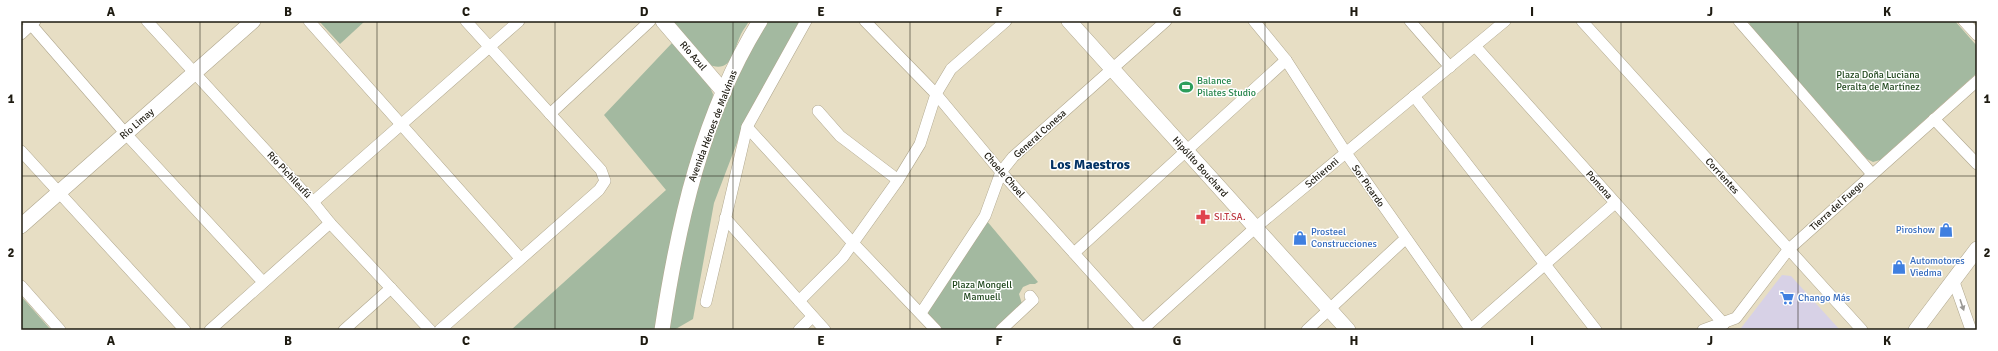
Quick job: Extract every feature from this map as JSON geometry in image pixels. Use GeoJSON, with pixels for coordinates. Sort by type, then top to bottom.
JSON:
{"type":"FeatureCollection","features":[{"type":"Feature","properties":{"kind":"main road","name":"Río Limay"},"geometry":{"type":"LineString","coordinates":[[21,226],[253,21]]}},
{"type":"Feature","properties":{"kind":"main road","name":"Río Azul"},"geometry":{"type":"LineString","coordinates":[[662,21],[724,92]]}},
{"type":"Feature","properties":{"kind":"main road","name":"Avenida Héroes de Malvinas"},"geometry":{"type":"LineString","coordinates":[[662,330],[672,267],[691,181],[724,92],[738,60],[760,21]]}},
{"type":"Feature","properties":{"kind":"main road","name":"Hipólito Bouchard"},"geometry":{"type":"LineString","coordinates":[[1069,21],[1348,330]]}},
{"type":"Feature","properties":{"kind":"main road"},"geometry":{"type":"LineString","coordinates":[[1916,330],[1977,248]]}},
{"type":"Feature","properties":{"kind":"street","name":"Río Pichileufú"},"geometry":{"type":"LineString","coordinates":[[147,21],[313,202],[330,223],[430,330]]}},
{"type":"Feature","properties":{"kind":"street"},"geometry":{"type":"LineString","coordinates":[[309,21],[520,258]]}},
{"type":"Feature","properties":{"kind":"street"},"geometry":{"type":"LineString","coordinates":[[440,330],[599,190],[605,181],[601,170],[466,21]]}},
{"type":"Feature","properties":{"kind":"street"},"geometry":{"type":"LineString","coordinates":[[313,202],[400,124],[520,21]]}},
{"type":"Feature","properties":{"kind":"street"},"geometry":{"type":"LineString","coordinates":[[550,114],[650,21]]}},
{"type":"Feature","properties":{"kind":"street"},"geometry":{"type":"LineString","coordinates":[[706,302],[747,126],[806,21]]}},
{"type":"Feature","properties":{"kind":"street","name":"Choele Choel"},"geometry":{"type":"LineString","coordinates":[[865,21],[936,94],[1001,172],[1143,330]]}},
{"type":"Feature","properties":{"kind":"street"},"geometry":{"type":"LineString","coordinates":[[799,301],[843,257],[898,180],[920,144],[936,94],[951,69],[1006,21]]}},
{"type":"Feature","properties":{"kind":"street","name":"General Conesa"},"geometry":{"type":"LineString","coordinates":[[920,313],[985,216],[1001,172],[1013,157],[1113,70],[1166,21]]}},
{"type":"Feature","properties":{"kind":"street","name":"Sor Picardo"},"geometry":{"type":"LineString","coordinates":[[1254,21],[1286,60],[1346,153],[1405,239],[1471,330]]}},
{"type":"Feature","properties":{"kind":"street"},"geometry":{"type":"LineString","coordinates":[[1410,21],[1450,67]]}},
{"type":"Feature","properties":{"kind":"street","name":"Schieroni"},"geometry":{"type":"LineString","coordinates":[[1143,330],[1255,228],[1505,21]]}},
{"type":"Feature","properties":{"kind":"street","name":"Corrientes"},"geometry":{"type":"LineString","coordinates":[[1582,21],[1860,329]]}},
{"type":"Feature","properties":{"kind":"street"},"geometry":{"type":"LineString","coordinates":[[1739,21],[1872,174]]}},
{"type":"Feature","properties":{"kind":"street"},"geometry":{"type":"LineString","coordinates":[[1964,21],[1977,35]]}},
{"type":"Feature","properties":{"kind":"street"},"geometry":{"type":"LineString","coordinates":[[21,34],[32,22],[126,134],[263,282]]}},
{"type":"Feature","properties":{"kind":"street","name":"Pomona"},"geometry":{"type":"LineString","coordinates":[[1475,46],[1724,324]]}},
{"type":"Feature","properties":{"kind":"street"},"geometry":{"type":"LineString","coordinates":[[1074,253],[1286,60]]}},
{"type":"Feature","properties":{"kind":"street","name":"Tierra del Fuego"},"geometry":{"type":"LineString","coordinates":[[1703,330],[1724,324],[1736,318],[1788,250],[1977,81]]}},
{"type":"Feature","properties":{"kind":"street"},"geometry":{"type":"LineString","coordinates":[[1414,96],[1596,330]]}},
{"type":"Feature","properties":{"kind":"street"},"geometry":{"type":"LineString","coordinates":[[818,111],[840,136],[898,180]]}},
{"type":"Feature","properties":{"kind":"street"},"geometry":{"type":"LineString","coordinates":[[1934,119],[1977,164]]}},
{"type":"Feature","properties":{"kind":"street"},"geometry":{"type":"LineString","coordinates":[[747,126],[853,243],[936,330]]}},
{"type":"Feature","properties":{"kind":"street"},"geometry":{"type":"LineString","coordinates":[[21,151],[185,330]]}},
{"type":"Feature","properties":{"kind":"street"},"geometry":{"type":"LineString","coordinates":[[1471,330],[1615,204]]}},
{"type":"Feature","properties":{"kind":"street"},"geometry":{"type":"LineString","coordinates":[[725,218],[825,330]]}},
{"type":"Feature","properties":{"kind":"street"},"geometry":{"type":"LineString","coordinates":[[210,330],[330,223]]}},
{"type":"Feature","properties":{"kind":"street"},"geometry":{"type":"LineString","coordinates":[[1307,330],[1405,239]]}},
{"type":"Feature","properties":{"kind":"street"},"geometry":{"type":"LineString","coordinates":[[1954,279],[1971,330]]}},
{"type":"Feature","properties":{"kind":"street"},"geometry":{"type":"LineString","coordinates":[[21,286],[60,330]]}},
{"type":"Feature","properties":{"kind":"street"},"geometry":{"type":"LineString","coordinates":[[344,330],[391,288]]}},
{"type":"Feature","properties":{"kind":"street"},"geometry":{"type":"LineString","coordinates":[[1001,330],[1033,300],[1030,296]]}},
{"type":"Feature","properties":{"kind":"street"},"geometry":{"type":"LineString","coordinates":[[799,330],[812,317]]}},
{"type":"Feature","properties":{"kind":"shaded area","name":"Chango Más"},"geometry":{"type":"Polygon","coordinates":[[[1782,275],[1791,276],[1840,330],[1725,330],[1741,328],[1782,275]]]}},
{"type":"Feature","properties":{"kind":"green space"},"geometry":{"type":"Polygon","coordinates":[[[319,21],[365,21],[340,44],[319,21]]]}},
{"type":"Feature","properties":{"kind":"green space"},"geometry":{"type":"Polygon","coordinates":[[[671,21],[749,21],[741,34],[730,60],[727,64],[715,67],[707,64],[671,21]]]}},
{"type":"Feature","properties":{"kind":"green space"},"geometry":{"type":"Polygon","coordinates":[[[768,21],[801,21],[743,127],[714,203],[693,319],[674,330],[668,330],[694,197],[705,158],[719,117],[728,97],[757,39],[768,21]]]}},
{"type":"Feature","properties":{"kind":"green space","name":"Plaza Doña Luciana Peralta de Martínez"},"geometry":{"type":"Polygon","coordinates":[[[1749,21],[1955,21],[1977,46],[1977,73],[1880,160],[1873,162],[1867,159],[1750,26],[1749,21]]]}},
{"type":"Feature","properties":{"kind":"green space"},"geometry":{"type":"Polygon","coordinates":[[[672,43],[709,85],[713,94],[712,103],[683,186],[668,254],[655,330],[511,330],[666,190],[604,115],[672,43]]]}},
{"type":"Feature","properties":{"kind":"green space","name":"Plaza Mongell Mamuell"},"geometry":{"type":"Polygon","coordinates":[[[986,220],[1038,282],[1023,287],[1019,294],[1022,304],[994,330],[942,330],[928,314],[929,306],[986,220]]]}},
{"type":"Feature","properties":{"kind":"green space"},"geometry":{"type":"Polygon","coordinates":[[[21,296],[51,330],[21,330],[21,296]]]}},
{"type":"Feature","properties":{"kind":"place","name":"Balance Pilates Studio"},"geometry":{"type":"Point","coordinates":[1186,87]}},
{"type":"Feature","properties":{"kind":"place","name":"SI.T.SA."},"geometry":{"type":"Point","coordinates":[1203,217]}},
{"type":"Feature","properties":{"kind":"place","name":"Piroshow"},"geometry":{"type":"Point","coordinates":[1946,230]}},
{"type":"Feature","properties":{"kind":"place","name":"Prosteel Construcciones"},"geometry":{"type":"Point","coordinates":[1300,238]}},
{"type":"Feature","properties":{"kind":"place","name":"Automotores Viedma"},"geometry":{"type":"Point","coordinates":[1899,267]}},
{"type":"Feature","properties":{"kind":"place","name":"Chango Más"},"geometry":{"type":"Point","coordinates":[1787,298]}},
{"type":"Feature","properties":{"kind":"district","name":"Los Maestros"},"geometry":{"type":"Point","coordinates":[1090,164]}}]}
